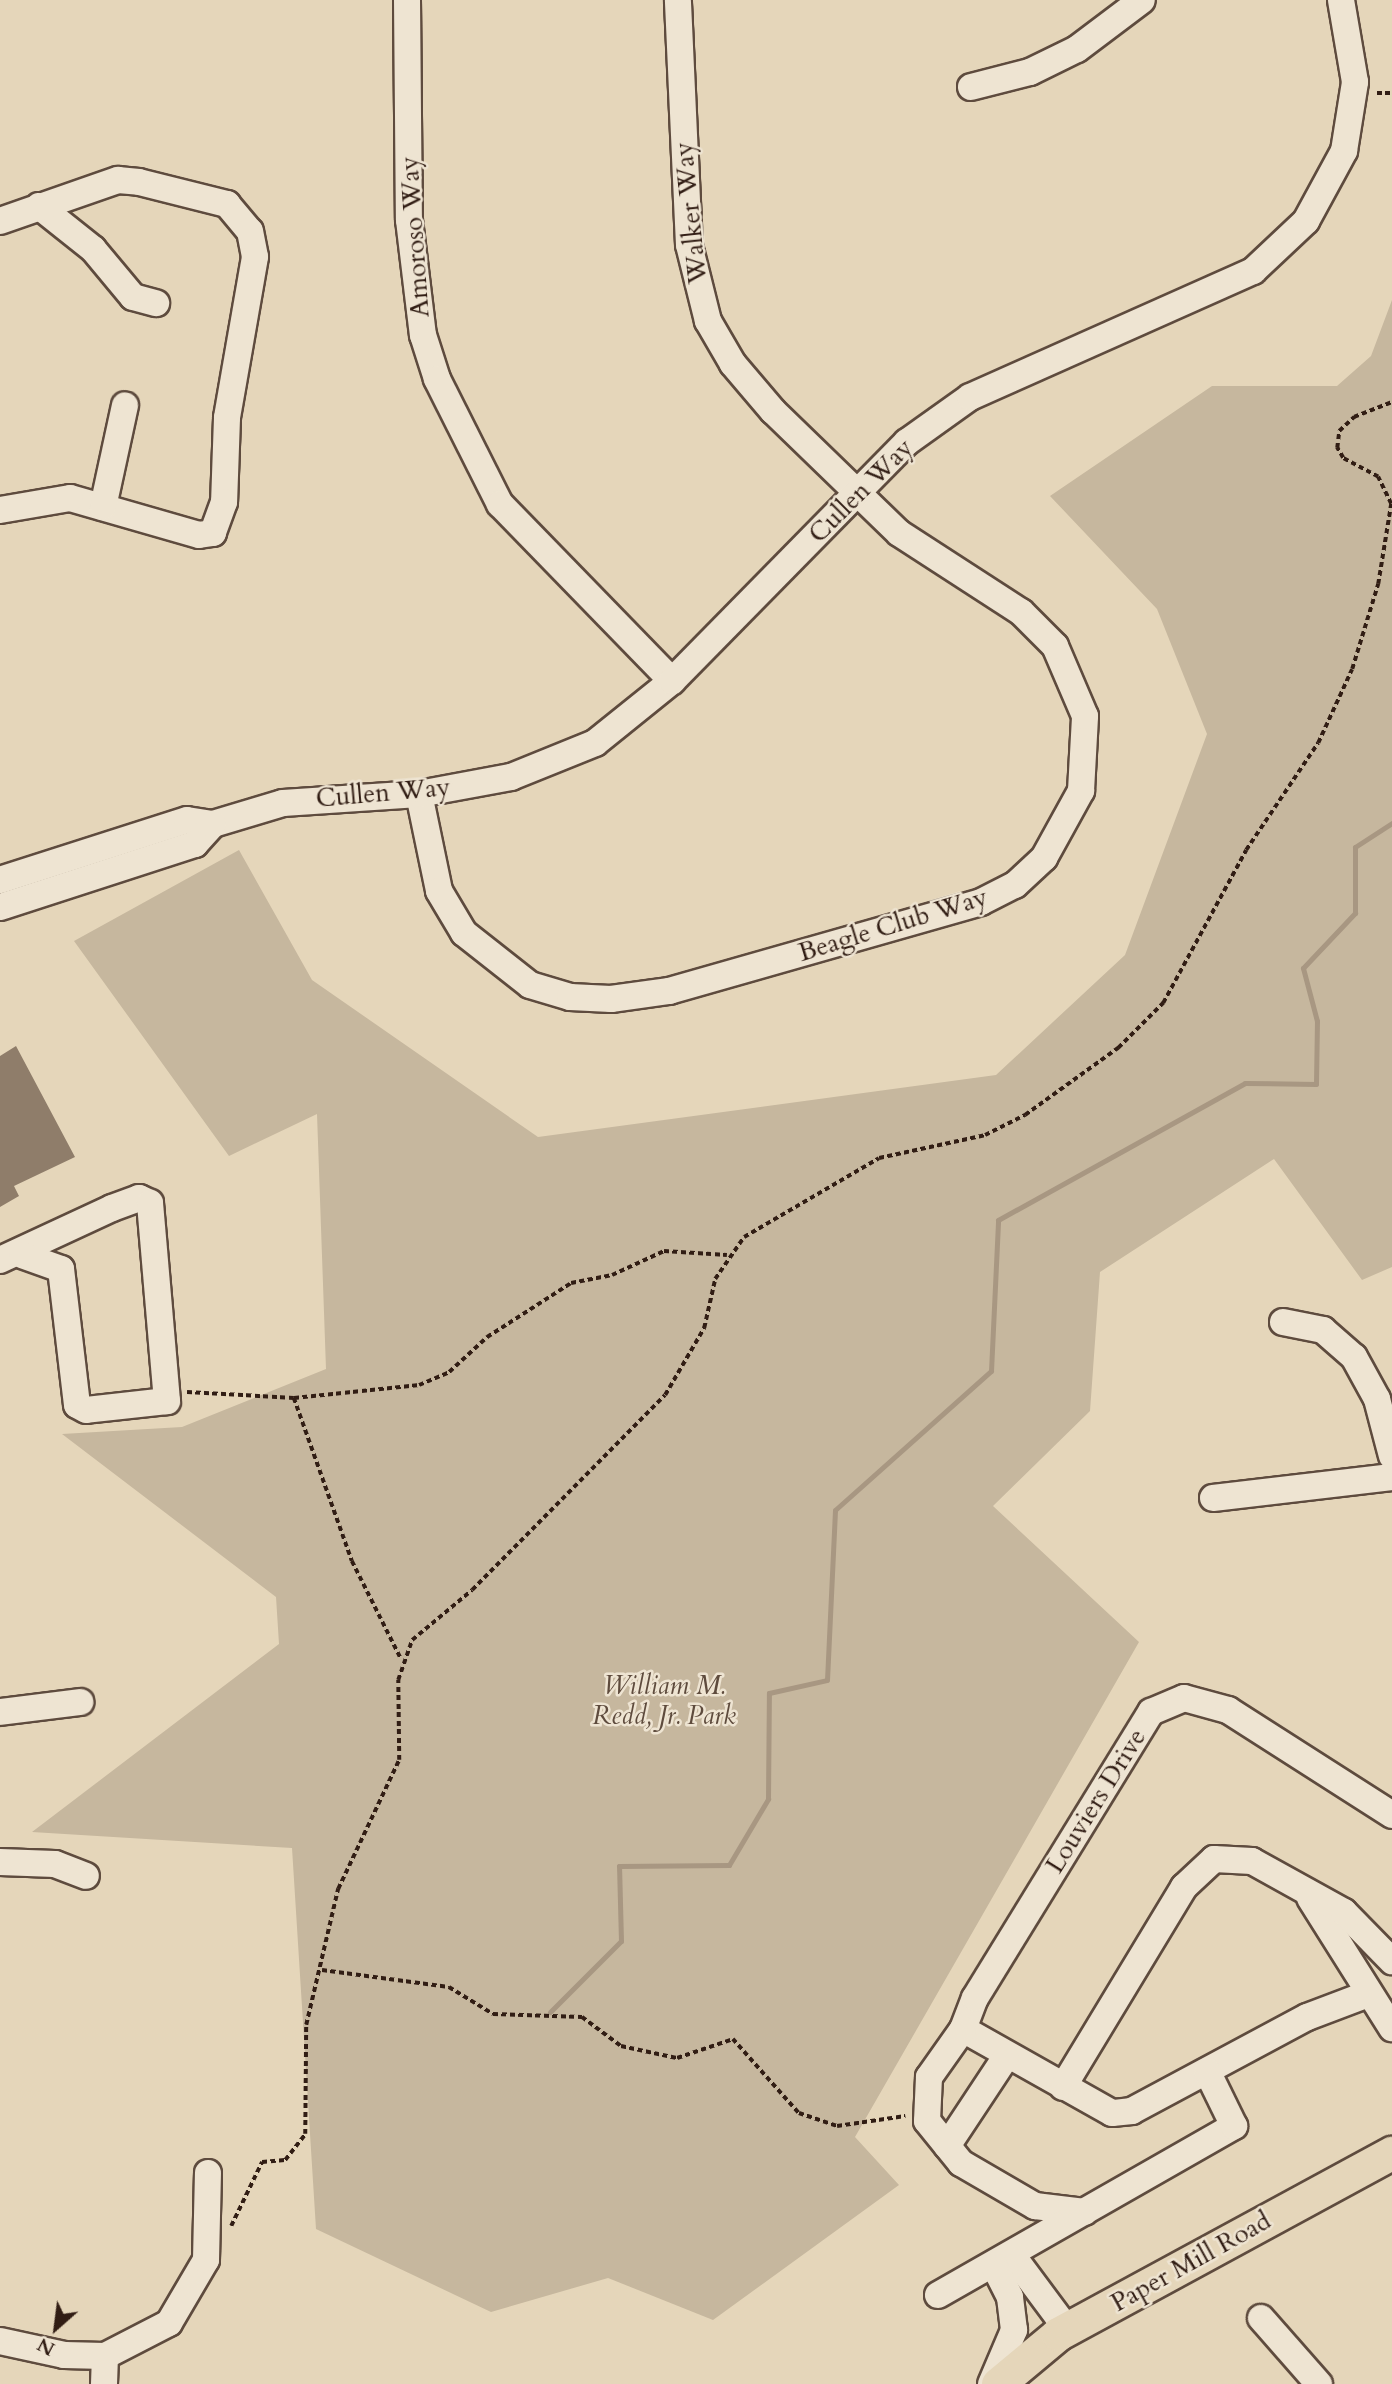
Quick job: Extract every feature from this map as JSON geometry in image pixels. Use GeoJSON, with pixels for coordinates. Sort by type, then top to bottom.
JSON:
{"type":"FeatureCollection","features":[{"type":"Feature","properties":{"kind":"main road","name":"Paper Mill Road"},"geometry":{"type":"LineString","coordinates":[[998,2384],[1067,2329],[1390,2154]]}},
{"type":"Feature","properties":{"kind":"street","name":"Amoroso Way"},"geometry":{"type":"LineString","coordinates":[[407,0],[409,220],[423,335],[437,379],[500,504],[672,681]]}},
{"type":"Feature","properties":{"kind":"street","name":"Walker Way"},"geometry":{"type":"LineString","coordinates":[[678,0],[689,245],[708,321],[733,365],[773,411],[858,493]]}},
{"type":"Feature","properties":{"kind":"street"},"geometry":{"type":"LineString","coordinates":[[971,87],[1030,72],[1077,49],[1142,0]]}},
{"type":"Feature","properties":{"kind":"street","name":"Cullen Way"},"geometry":{"type":"LineString","coordinates":[[0,880],[187,820],[213,824],[326,796],[419,794],[557,762],[636,716],[907,442],[970,397],[1210,295],[1282,247],[1330,186],[1347,139],[1354,48],[1341,0]]}},
{"type":"Feature","properties":{"kind":"street"},"geometry":{"type":"LineString","coordinates":[[0,220],[118,180],[139,182],[227,204],[250,231],[254,257],[227,418],[219,525],[199,535],[70,498],[0,510]]}},
{"type":"Feature","properties":{"kind":"street"},"geometry":{"type":"LineString","coordinates":[[39,206],[93,249],[133,297],[156,303]]}},
{"type":"Feature","properties":{"kind":"street"},"geometry":{"type":"LineString","coordinates":[[103,507],[125,405]]}},
{"type":"Feature","properties":{"kind":"street","name":"Beagle Club Way"},"geometry":{"type":"LineString","coordinates":[[419,794],[439,891],[464,933],[498,965],[570,998],[669,991],[981,902],[1014,885],[1044,858],[1082,791],[1086,716],[1071,674],[1021,612],[899,533],[858,493]]}},
{"type":"Feature","properties":{"kind":"street","name":"Cullen Way"},"geometry":{"type":"LineString","coordinates":[[0,907],[195,844],[213,824]]}},
{"type":"Feature","properties":{"kind":"street"},"geometry":{"type":"LineString","coordinates":[[11,1258],[66,1232],[139,1198],[150,1203],[170,1392],[160,1405],[86,1410],[77,1405],[61,1269],[76,1248],[66,1232]]}},
{"type":"Feature","properties":{"kind":"street"},"geometry":{"type":"LineString","coordinates":[[11,1258],[61,1269]]}},
{"type":"Feature","properties":{"kind":"street"},"geometry":{"type":"LineString","coordinates":[[1283,1322],[1322,1330],[1354,1357],[1377,1399],[1392,1456]]}},
{"type":"Feature","properties":{"kind":"street"},"geometry":{"type":"LineString","coordinates":[[1213,1499],[1392,1477]]}},
{"type":"Feature","properties":{"kind":"street","name":"Louviers Drive"},"geometry":{"type":"LineString","coordinates":[[1084,2212],[1035,2206],[961,2163],[927,2121],[929,2077],[963,2029],[975,1998],[1151,1712],[1184,1698],[1228,1710],[1392,1815]]}},
{"type":"Feature","properties":{"kind":"street"},"geometry":{"type":"LineString","coordinates":[[0,1712],[80,1702]]}},
{"type":"Feature","properties":{"kind":"street"},"geometry":{"type":"LineString","coordinates":[[0,1861],[55,1864],[86,1876]]}},
{"type":"Feature","properties":{"kind":"street"},"geometry":{"type":"LineString","coordinates":[[1063,2087],[1203,1864],[1252,1861],[1310,1898],[1343,1912],[1392,1961]]}},
{"type":"Feature","properties":{"kind":"street"},"geometry":{"type":"LineString","coordinates":[[1310,1898],[1368,1994],[1392,2028]]}},
{"type":"Feature","properties":{"kind":"street"},"geometry":{"type":"LineString","coordinates":[[963,2029],[1006,2057],[1112,2113],[1132,2111],[1307,2017],[1368,1994]]}},
{"type":"Feature","properties":{"kind":"street"},"geometry":{"type":"LineString","coordinates":[[947,2146],[1006,2057]]}},
{"type":"Feature","properties":{"kind":"street"},"geometry":{"type":"LineString","coordinates":[[939,2295],[1234,2126],[1207,2071]]}},
{"type":"Feature","properties":{"kind":"street"},"geometry":{"type":"LineString","coordinates":[[0,2341],[105,2356],[169,2323],[206,2260],[208,2173]]}},
{"type":"Feature","properties":{"kind":"street"},"geometry":{"type":"LineString","coordinates":[[1003,2260],[1067,2329]]}},
{"type":"Feature","properties":{"kind":"street"},"geometry":{"type":"LineString","coordinates":[[991,2384],[1014,2330],[1003,2260]]}},
{"type":"Feature","properties":{"kind":"street"},"geometry":{"type":"LineString","coordinates":[[1261,2318],[1319,2384]]}},
{"type":"Feature","properties":{"kind":"street"},"geometry":{"type":"LineString","coordinates":[[104,2384],[105,2356]]}},
{"type":"Feature","properties":{"kind":"path"},"geometry":{"type":"LineString","coordinates":[[401,1659],[412,1640],[472,1590],[665,1395],[695,1348],[727,1255],[744,1237],[879,1158],[985,1135],[1025,1115],[1118,1048],[1163,1003],[1246,850],[1318,743],[1352,670],[1378,584],[1391,505],[1378,477],[1343,458],[1337,448],[1339,431],[1354,417],[1392,402]]}},
{"type":"Feature","properties":{"kind":"path"},"geometry":{"type":"LineString","coordinates":[[170,1392],[294,1398],[419,1385],[449,1372],[487,1336],[570,1283],[612,1275],[664,1251],[727,1255]]}},
{"type":"Feature","properties":{"kind":"path"},"geometry":{"type":"LineString","coordinates":[[206,2260],[262,2162],[285,2160],[305,2134],[306,2025],[322,1970],[338,1889],[399,1760],[401,1659],[352,1561],[294,1398]]}},
{"type":"Feature","properties":{"kind":"path"},"geometry":{"type":"LineString","coordinates":[[322,1970],[449,1987],[493,2014],[582,2017],[621,2046],[677,2058],[733,2039],[799,2113],[837,2126],[917,2114]]}},
{"type":"Feature","properties":{"kind":"green space","name":"William M. Redd, Jr. Park"},"geometry":{"type":"Polygon","coordinates":[[[1392,300],[1392,1267],[1362,1280],[1274,1159],[1100,1272],[1090,1411],[993,1506],[1139,1642],[855,2137],[899,2185],[713,2320],[608,2278],[491,2312],[316,2229],[292,1848],[32,1832],[279,1644],[276,1597],[62,1434],[182,1427],[326,1369],[317,1114],[229,1156],[74,941],[239,850],[312,980],[538,1137],[996,1075],[1125,955],[1207,734],[1157,609],[1050,496],[1212,386],[1337,386],[1371,356],[1392,300]]]}},
{"type":"Feature","properties":{"kind":"building"},"geometry":{"type":"Polygon","coordinates":[[[16,1046],[75,1157],[14,1186],[19,1196],[0,1207],[0,1056],[16,1046]]]}},
{"type":"Feature","properties":{"kind":"waterway"},"geometry":{"type":"LineString","coordinates":[[550,2012],[621,1941],[619,1866],[729,1865],[768,1799],[769,1693],[827,1680],[835,1510],[991,1371],[998,1220],[1245,1083],[1316,1084],[1317,1021],[1303,968],[1355,913],[1355,847],[1392,823]]}}]}
